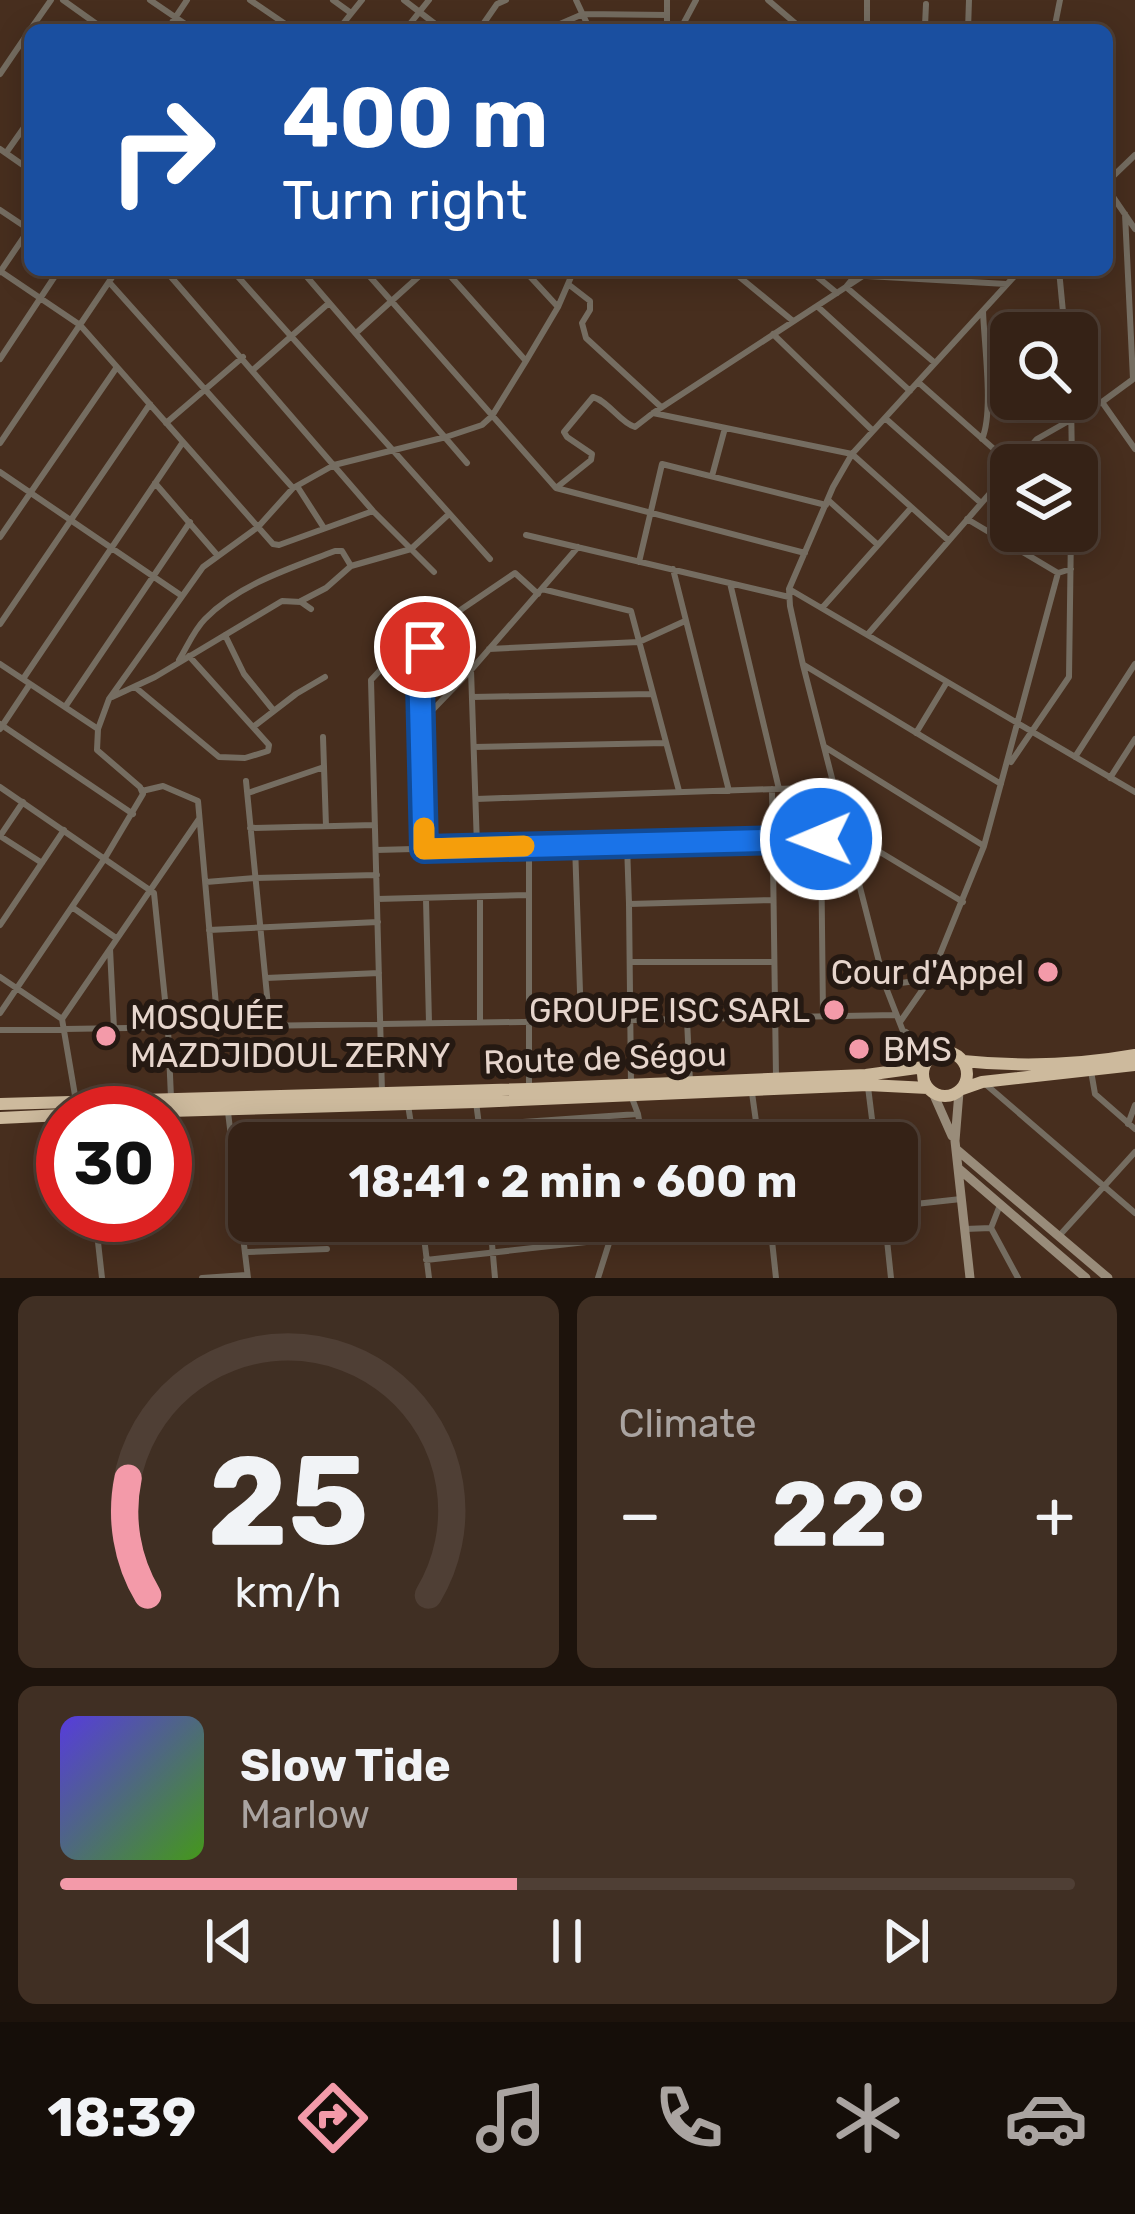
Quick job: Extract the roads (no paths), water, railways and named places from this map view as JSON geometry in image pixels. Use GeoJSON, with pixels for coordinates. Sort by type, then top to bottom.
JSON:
{"type":"FeatureCollection","features":[{"type":"Feature","properties":{"kind":"highway","name":"Route de Ségou"},"geometry":{"type":"LineString","coordinates":[[192,1109],[476,1102],[689,1082],[866,1076],[925,1065],[943,1052]]}},
{"type":"Feature","properties":{"kind":"highway"},"geometry":{"type":"LineString","coordinates":[[943,1052],[963,1060],[968,1075],[961,1091]]}},
{"type":"Feature","properties":{"kind":"highway"},"geometry":{"type":"LineString","coordinates":[[963,1060],[1090,1062],[1135,1055]]}},
{"type":"Feature","properties":{"kind":"highway"},"geometry":{"type":"LineString","coordinates":[[925,1065],[923,1074],[930,1090]]}},
{"type":"Feature","properties":{"kind":"highway","name":"Route de Ségou"},"geometry":{"type":"LineString","coordinates":[[192,1097],[529,1089],[752,1091],[868,1085],[930,1090],[942,1096],[982,1082],[1135,1065]]}},
{"type":"Feature","properties":{"kind":"highway","name":"Route de Ségou"},"geometry":{"type":"LineString","coordinates":[[0,1104],[36,1106]]}},
{"type":"Feature","properties":{"kind":"highway"},"geometry":{"type":"LineString","coordinates":[[0,1118],[36,1116]]}},
{"type":"Feature","properties":{"kind":"main road"},"geometry":{"type":"LineString","coordinates":[[930,1090],[955,1145],[1108,1278]]}},
{"type":"Feature","properties":{"kind":"main road"},"geometry":{"type":"LineString","coordinates":[[961,1091],[955,1145],[970,1278]]}},
{"type":"Feature","properties":{"kind":"main road"},"geometry":{"type":"LineString","coordinates":[[958,1168],[1086,1278]]}},
{"type":"Feature","properties":{"kind":"street"},"geometry":{"type":"LineString","coordinates":[[63,0],[91,24]]}},
{"type":"Feature","properties":{"kind":"street"},"geometry":{"type":"LineString","coordinates":[[150,0],[185,24]]}},
{"type":"Feature","properties":{"kind":"street"},"geometry":{"type":"LineString","coordinates":[[170,24],[187,0]]}},
{"type":"Feature","properties":{"kind":"street"},"geometry":{"type":"LineString","coordinates":[[250,0],[284,24]]}},
{"type":"Feature","properties":{"kind":"street"},"geometry":{"type":"LineString","coordinates":[[333,0],[351,13]]}},
{"type":"Feature","properties":{"kind":"street"},"geometry":{"type":"LineString","coordinates":[[343,24],[362,0]]}},
{"type":"Feature","properties":{"kind":"street"},"geometry":{"type":"LineString","coordinates":[[404,0],[435,24]]}},
{"type":"Feature","properties":{"kind":"street"},"geometry":{"type":"LineString","coordinates":[[410,24],[429,0]]}},
{"type":"Feature","properties":{"kind":"street"},"geometry":{"type":"LineString","coordinates":[[483,24],[497,4],[506,0]]}},
{"type":"Feature","properties":{"kind":"street"},"geometry":{"type":"LineString","coordinates":[[576,0],[587,24]]}},
{"type":"Feature","properties":{"kind":"street"},"geometry":{"type":"LineString","coordinates":[[667,0],[668,24]]}},
{"type":"Feature","properties":{"kind":"street"},"geometry":{"type":"LineString","coordinates":[[768,0],[795,24]]}},
{"type":"Feature","properties":{"kind":"street"},"geometry":{"type":"LineString","coordinates":[[924,24],[926,4]]}},
{"type":"Feature","properties":{"kind":"street"},"geometry":{"type":"LineString","coordinates":[[560,24],[583,14],[667,15]]}},
{"type":"Feature","properties":{"kind":"street"},"geometry":{"type":"LineString","coordinates":[[0,74],[24,39]]}},
{"type":"Feature","properties":{"kind":"street"},"geometry":{"type":"LineString","coordinates":[[3,151],[24,125]]}},
{"type":"Feature","properties":{"kind":"street"},"geometry":{"type":"LineString","coordinates":[[1113,179],[1135,155]]}},
{"type":"Feature","properties":{"kind":"street"},"geometry":{"type":"LineString","coordinates":[[1113,195],[1135,229]]}},
{"type":"Feature","properties":{"kind":"street"},"geometry":{"type":"LineString","coordinates":[[1098,404],[1134,379],[1125,214]]}},
{"type":"Feature","properties":{"kind":"street"},"geometry":{"type":"LineString","coordinates":[[24,238],[0,272],[80,325],[276,545],[373,511]]}},
{"type":"Feature","properties":{"kind":"street"},"geometry":{"type":"LineString","coordinates":[[0,359],[55,276]]}},
{"type":"Feature","properties":{"kind":"street"},"geometry":{"type":"LineString","coordinates":[[0,443],[113,276]]}},
{"type":"Feature","properties":{"kind":"street"},"geometry":{"type":"LineString","coordinates":[[170,276],[373,511],[434,572]]}},
{"type":"Feature","properties":{"kind":"street"},"geometry":{"type":"LineString","coordinates":[[237,276],[490,559]]}},
{"type":"Feature","properties":{"kind":"street"},"geometry":{"type":"LineString","coordinates":[[306,276],[467,464]]}},
{"type":"Feature","properties":{"kind":"street"},"geometry":{"type":"LineString","coordinates":[[369,276],[556,488],[805,553]]}},
{"type":"Feature","properties":{"kind":"street"},"geometry":{"type":"LineString","coordinates":[[356,333],[419,276]]}},
{"type":"Feature","properties":{"kind":"street"},"geometry":{"type":"LineString","coordinates":[[450,276],[526,361]]}},
{"type":"Feature","properties":{"kind":"street"},"geometry":{"type":"LineString","coordinates":[[530,276],[558,307]]}},
{"type":"Feature","properties":{"kind":"street"},"geometry":{"type":"LineString","coordinates":[[142,791],[97,750],[98,729],[109,699],[203,567],[258,527],[295,487],[334,465],[446,437],[475,428],[492,416],[558,307],[571,276]]}},
{"type":"Feature","properties":{"kind":"street"},"geometry":{"type":"LineString","coordinates":[[738,276],[793,321]]}},
{"type":"Feature","properties":{"kind":"street"},"geometry":{"type":"LineString","coordinates":[[816,276],[836,293]]}},
{"type":"Feature","properties":{"kind":"street"},"geometry":{"type":"LineString","coordinates":[[556,488],[591,460],[592,454],[564,432],[593,397],[632,428],[858,276]]}},
{"type":"Feature","properties":{"kind":"street"},"geometry":{"type":"LineString","coordinates":[[901,276],[1006,284]]}},
{"type":"Feature","properties":{"kind":"street"},"geometry":{"type":"LineString","coordinates":[[925,1065],[913,1052],[885,985],[789,593],[852,454],[1013,276]]}},
{"type":"Feature","properties":{"kind":"street"},"geometry":{"type":"LineString","coordinates":[[1060,276],[1063,312]]}},
{"type":"Feature","properties":{"kind":"street"},"geometry":{"type":"LineString","coordinates":[[109,282],[295,487],[324,528]]}},
{"type":"Feature","properties":{"kind":"street"},"geometry":{"type":"LineString","coordinates":[[568,284],[590,301],[582,323],[586,338],[661,407]]}},
{"type":"Feature","properties":{"kind":"street"},"geometry":{"type":"LineString","coordinates":[[846,286],[935,363]]}},
{"type":"Feature","properties":{"kind":"street"},"geometry":{"type":"LineString","coordinates":[[254,369],[329,303]]}},
{"type":"Feature","properties":{"kind":"street"},"geometry":{"type":"LineString","coordinates":[[817,305],[910,391]]}},
{"type":"Feature","properties":{"kind":"street"},"geometry":{"type":"LineString","coordinates":[[982,439],[987,400],[983,311]]}},
{"type":"Feature","properties":{"kind":"street"},"geometry":{"type":"LineString","coordinates":[[773,334],[873,431]]}},
{"type":"Feature","properties":{"kind":"street"},"geometry":{"type":"LineString","coordinates":[[166,423],[243,357]]}},
{"type":"Feature","properties":{"kind":"street"},"geometry":{"type":"LineString","coordinates":[[0,537],[117,367]]}},
{"type":"Feature","properties":{"kind":"street"},"geometry":{"type":"LineString","coordinates":[[918,382],[990,446]]}},
{"type":"Feature","properties":{"kind":"street"},"geometry":{"type":"LineString","coordinates":[[1102,402],[1135,449]]}},
{"type":"Feature","properties":{"kind":"street"},"geometry":{"type":"LineString","coordinates":[[0,624],[150,404]]}},
{"type":"Feature","properties":{"kind":"street"},"geometry":{"type":"LineString","coordinates":[[653,412],[852,454],[949,540]]}},
{"type":"Feature","properties":{"kind":"street"},"geometry":{"type":"LineString","coordinates":[[885,418],[981,502]]}},
{"type":"Feature","properties":{"kind":"street"},"geometry":{"type":"LineString","coordinates":[[1032,444],[1071,420]]}},
{"type":"Feature","properties":{"kind":"street"},"geometry":{"type":"LineString","coordinates":[[712,476],[725,428]]}},
{"type":"Feature","properties":{"kind":"street"},"geometry":{"type":"LineString","coordinates":[[133,814],[1,726],[183,442]]}},
{"type":"Feature","properties":{"kind":"street"},"geometry":{"type":"LineString","coordinates":[[639,562],[662,464],[827,502],[878,545]]}},
{"type":"Feature","properties":{"kind":"street"},"geometry":{"type":"LineString","coordinates":[[0,472],[182,596]]}},
{"type":"Feature","properties":{"kind":"street"},"geometry":{"type":"LineString","coordinates":[[155,483],[218,556]]}},
{"type":"Feature","properties":{"kind":"street"},"geometry":{"type":"LineString","coordinates":[[867,635],[990,492]]}},
{"type":"Feature","properties":{"kind":"street"},"geometry":{"type":"LineString","coordinates":[[822,608],[912,507]]}},
{"type":"Feature","properties":{"kind":"street"},"geometry":{"type":"LineString","coordinates":[[301,602],[351,566],[411,549],[449,514]]}},
{"type":"Feature","properties":{"kind":"street"},"geometry":{"type":"LineString","coordinates":[[967,519],[1058,573],[1071,569]]}},
{"type":"Feature","properties":{"kind":"street"},"geometry":{"type":"LineString","coordinates":[[65,707],[190,522]]}},
{"type":"Feature","properties":{"kind":"street"},"geometry":{"type":"LineString","coordinates":[[526,535],[789,593],[1135,792]]}},
{"type":"Feature","properties":{"kind":"street"},"geometry":{"type":"LineString","coordinates":[[421,722],[578,547]]}},
{"type":"Feature","properties":{"kind":"street"},"geometry":{"type":"LineString","coordinates":[[178,664],[202,622],[229,598],[335,551],[342,551],[351,566]]}},
{"type":"Feature","properties":{"kind":"street"},"geometry":{"type":"LineString","coordinates":[[1006,770],[1070,677],[1071,552]]}},
{"type":"Feature","properties":{"kind":"street"},"geometry":{"type":"LineString","coordinates":[[673,569],[730,791]]}},
{"type":"Feature","properties":{"kind":"street"},"geometry":{"type":"LineString","coordinates":[[424,849],[420,683],[425,647],[459,610],[515,573],[540,591],[632,611],[679,793]]}},
{"type":"Feature","properties":{"kind":"street"},"geometry":{"type":"LineString","coordinates":[[900,1022],[930,979],[984,846],[1058,573]]}},
{"type":"Feature","properties":{"kind":"street"},"geometry":{"type":"LineString","coordinates":[[730,583],[776,789],[776,1077]]}},
{"type":"Feature","properties":{"kind":"street"},"geometry":{"type":"LineString","coordinates":[[109,699],[282,601],[301,602],[311,609]]}},
{"type":"Feature","properties":{"kind":"street"},"geometry":{"type":"LineString","coordinates":[[489,649],[640,642],[686,620]]}},
{"type":"Feature","properties":{"kind":"street"},"geometry":{"type":"LineString","coordinates":[[225,634],[244,674],[274,710]]}},
{"type":"Feature","properties":{"kind":"street"},"geometry":{"type":"LineString","coordinates":[[135,687],[219,757],[245,758],[268,751],[269,745],[189,656]]}},
{"type":"Feature","properties":{"kind":"street"},"geometry":{"type":"LineString","coordinates":[[0,664],[98,729]]}},
{"type":"Feature","properties":{"kind":"street"},"geometry":{"type":"LineString","coordinates":[[382,1092],[371,680],[386,664]]}},
{"type":"Feature","properties":{"kind":"street"},"geometry":{"type":"LineString","coordinates":[[803,664],[1001,784]]}},
{"type":"Feature","properties":{"kind":"street"},"geometry":{"type":"LineString","coordinates":[[1075,757],[1135,664]]}},
{"type":"Feature","properties":{"kind":"street"},"geometry":{"type":"LineString","coordinates":[[471,670],[477,848]]}},
{"type":"Feature","properties":{"kind":"street"},"geometry":{"type":"LineString","coordinates":[[253,727],[325,677]]}},
{"type":"Feature","properties":{"kind":"street"},"geometry":{"type":"LineString","coordinates":[[916,733],[947,682]]}},
{"type":"Feature","properties":{"kind":"street"},"geometry":{"type":"LineString","coordinates":[[472,697],[653,694]]}},
{"type":"Feature","properties":{"kind":"street"},"geometry":{"type":"LineString","coordinates":[[323,737],[326,826]]}},
{"type":"Feature","properties":{"kind":"street"},"geometry":{"type":"LineString","coordinates":[[1110,778],[1135,739]]}},
{"type":"Feature","properties":{"kind":"street"},"geometry":{"type":"LineString","coordinates":[[474,747],[666,743]]}},
{"type":"Feature","properties":{"kind":"street"},"geometry":{"type":"LineString","coordinates":[[825,747],[984,846]]}},
{"type":"Feature","properties":{"kind":"street"},"geometry":{"type":"LineString","coordinates":[[247,794],[324,766]]}},
{"type":"Feature","properties":{"kind":"street"},"geometry":{"type":"LineString","coordinates":[[246,781],[270,1026]]}},
{"type":"Feature","properties":{"kind":"street"},"geometry":{"type":"LineString","coordinates":[[142,791],[163,786],[198,802],[218,1028]]}},
{"type":"Feature","properties":{"kind":"street"},"geometry":{"type":"LineString","coordinates":[[0,787],[154,893],[170,1086]]}},
{"type":"Feature","properties":{"kind":"street"},"geometry":{"type":"LineString","coordinates":[[476,800],[835,788]]}},
{"type":"Feature","properties":{"kind":"street"},"geometry":{"type":"LineString","coordinates":[[0,1013],[105,858],[142,791]]}},
{"type":"Feature","properties":{"kind":"street"},"geometry":{"type":"LineString","coordinates":[[23,802],[0,836],[42,863]]}},
{"type":"Feature","properties":{"kind":"street"},"geometry":{"type":"LineString","coordinates":[[73,1086],[62,1018],[199,819]]}},
{"type":"Feature","properties":{"kind":"street"},"geometry":{"type":"LineString","coordinates":[[250,828],[375,826]]}},
{"type":"Feature","properties":{"kind":"street"},"geometry":{"type":"LineString","coordinates":[[0,925],[64,830]]}},
{"type":"Feature","properties":{"kind":"street"},"geometry":{"type":"LineString","coordinates":[[376,850],[848,838],[860,840],[962,902]]}},
{"type":"Feature","properties":{"kind":"street"},"geometry":{"type":"LineString","coordinates":[[821,839],[823,1016]]}},
{"type":"Feature","properties":{"kind":"street"},"geometry":{"type":"LineString","coordinates":[[627,844],[631,1089],[640,1122]]}},
{"type":"Feature","properties":{"kind":"street"},"geometry":{"type":"LineString","coordinates":[[575,845],[581,1021]]}},
{"type":"Feature","properties":{"kind":"street"},"geometry":{"type":"LineString","coordinates":[[529,846],[529,1089]]}},
{"type":"Feature","properties":{"kind":"street"},"geometry":{"type":"LineString","coordinates":[[205,883],[376,875]]}},
{"type":"Feature","properties":{"kind":"street"},"geometry":{"type":"LineString","coordinates":[[377,899],[528,895]]}},
{"type":"Feature","properties":{"kind":"street"},"geometry":{"type":"LineString","coordinates":[[426,898],[429,1023]]}},
{"type":"Feature","properties":{"kind":"street"},"geometry":{"type":"LineString","coordinates":[[480,898],[480,1022]]}},
{"type":"Feature","properties":{"kind":"street"},"geometry":{"type":"LineString","coordinates":[[629,904],[773,900]]}},
{"type":"Feature","properties":{"kind":"street"},"geometry":{"type":"LineString","coordinates":[[72,907],[113,942],[114,1029]]}},
{"type":"Feature","properties":{"kind":"street"},"geometry":{"type":"LineString","coordinates":[[209,930],[378,922]]}},
{"type":"Feature","properties":{"kind":"street"},"geometry":{"type":"LineString","coordinates":[[630,962],[774,962]]}},
{"type":"Feature","properties":{"kind":"street"},"geometry":{"type":"LineString","coordinates":[[266,978],[379,973]]}},
{"type":"Feature","properties":{"kind":"street"},"geometry":{"type":"LineString","coordinates":[[0,977],[62,1018]]}},
{"type":"Feature","properties":{"kind":"street"},"geometry":{"type":"LineString","coordinates":[[885,985],[930,979]]}},
{"type":"Feature","properties":{"kind":"street"},"geometry":{"type":"LineString","coordinates":[[0,1030],[823,1016],[900,1022],[921,1046],[943,1052]]}},
{"type":"Feature","properties":{"kind":"street"},"geometry":{"type":"LineString","coordinates":[[687,1018],[689,1082]]}},
{"type":"Feature","properties":{"kind":"street"},"geometry":{"type":"LineString","coordinates":[[1091,1071],[1094,1094],[1132,1127]]}},
{"type":"Feature","properties":{"kind":"street"},"geometry":{"type":"LineString","coordinates":[[982,1082],[1135,1213]]}},
{"type":"Feature","properties":{"kind":"street"},"geometry":{"type":"LineString","coordinates":[[868,1085],[872,1122]]}},
{"type":"Feature","properties":{"kind":"street"},"geometry":{"type":"LineString","coordinates":[[752,1091],[756,1122]]}},
{"type":"Feature","properties":{"kind":"street"},"geometry":{"type":"LineString","coordinates":[[476,1102],[479,1122]]}},
{"type":"Feature","properties":{"kind":"street"},"geometry":{"type":"LineString","coordinates":[[407,1103],[411,1122]]}},
{"type":"Feature","properties":{"kind":"street"},"geometry":{"type":"LineString","coordinates":[[1132,1127],[1135,1106]]}},
{"type":"Feature","properties":{"kind":"street"},"geometry":{"type":"LineString","coordinates":[[227,1108],[230,1122]]}},
{"type":"Feature","properties":{"kind":"street"},"geometry":{"type":"LineString","coordinates":[[522,1122],[638,1114]]}},
{"type":"Feature","properties":{"kind":"street"},"geometry":{"type":"LineString","coordinates":[[1060,1236],[1135,1152]]}},
{"type":"Feature","properties":{"kind":"street"},"geometry":{"type":"LineString","coordinates":[[918,1204],[962,1199]]}},
{"type":"Feature","properties":{"kind":"street"},"geometry":{"type":"LineString","coordinates":[[1000,1204],[991,1228],[1018,1278]]}},
{"type":"Feature","properties":{"kind":"street"},"geometry":{"type":"LineString","coordinates":[[964,1229],[991,1228]]}},
{"type":"Feature","properties":{"kind":"street"},"geometry":{"type":"LineString","coordinates":[[98,1242],[102,1278]]}},
{"type":"Feature","properties":{"kind":"street"},"geometry":{"type":"LineString","coordinates":[[202,1278],[248,1276],[245,1242]]}},
{"type":"Feature","properties":{"kind":"street"},"geometry":{"type":"LineString","coordinates":[[424,1242],[429,1278]]}},
{"type":"Feature","properties":{"kind":"street"},"geometry":{"type":"LineString","coordinates":[[493,1242],[495,1278]]}},
{"type":"Feature","properties":{"kind":"street"},"geometry":{"type":"LineString","coordinates":[[426,1260],[584,1242]]}},
{"type":"Feature","properties":{"kind":"street"},"geometry":{"type":"LineString","coordinates":[[598,1278],[610,1242]]}},
{"type":"Feature","properties":{"kind":"street"},"geometry":{"type":"LineString","coordinates":[[773,1242],[776,1278]]}},
{"type":"Feature","properties":{"kind":"street"},"geometry":{"type":"LineString","coordinates":[[887,1242],[891,1278]]}},
{"type":"Feature","properties":{"kind":"street"},"geometry":{"type":"LineString","coordinates":[[245,1252],[327,1249]]}},
{"type":"Feature","properties":{"kind":"place","name":"Cour d'Appel"},"geometry":{"type":"Point","coordinates":[1048,972]}},
{"type":"Feature","properties":{"kind":"place","name":"GROUPE ISC SARL"},"geometry":{"type":"Point","coordinates":[834,1010]}},
{"type":"Feature","properties":{"kind":"place","name":"MOSQUÉE MAZDJIDOUL ZERNY"},"geometry":{"type":"Point","coordinates":[106,1036]}},
{"type":"Feature","properties":{"kind":"place","name":"BMS"},"geometry":{"type":"Point","coordinates":[859,1049]}}]}
